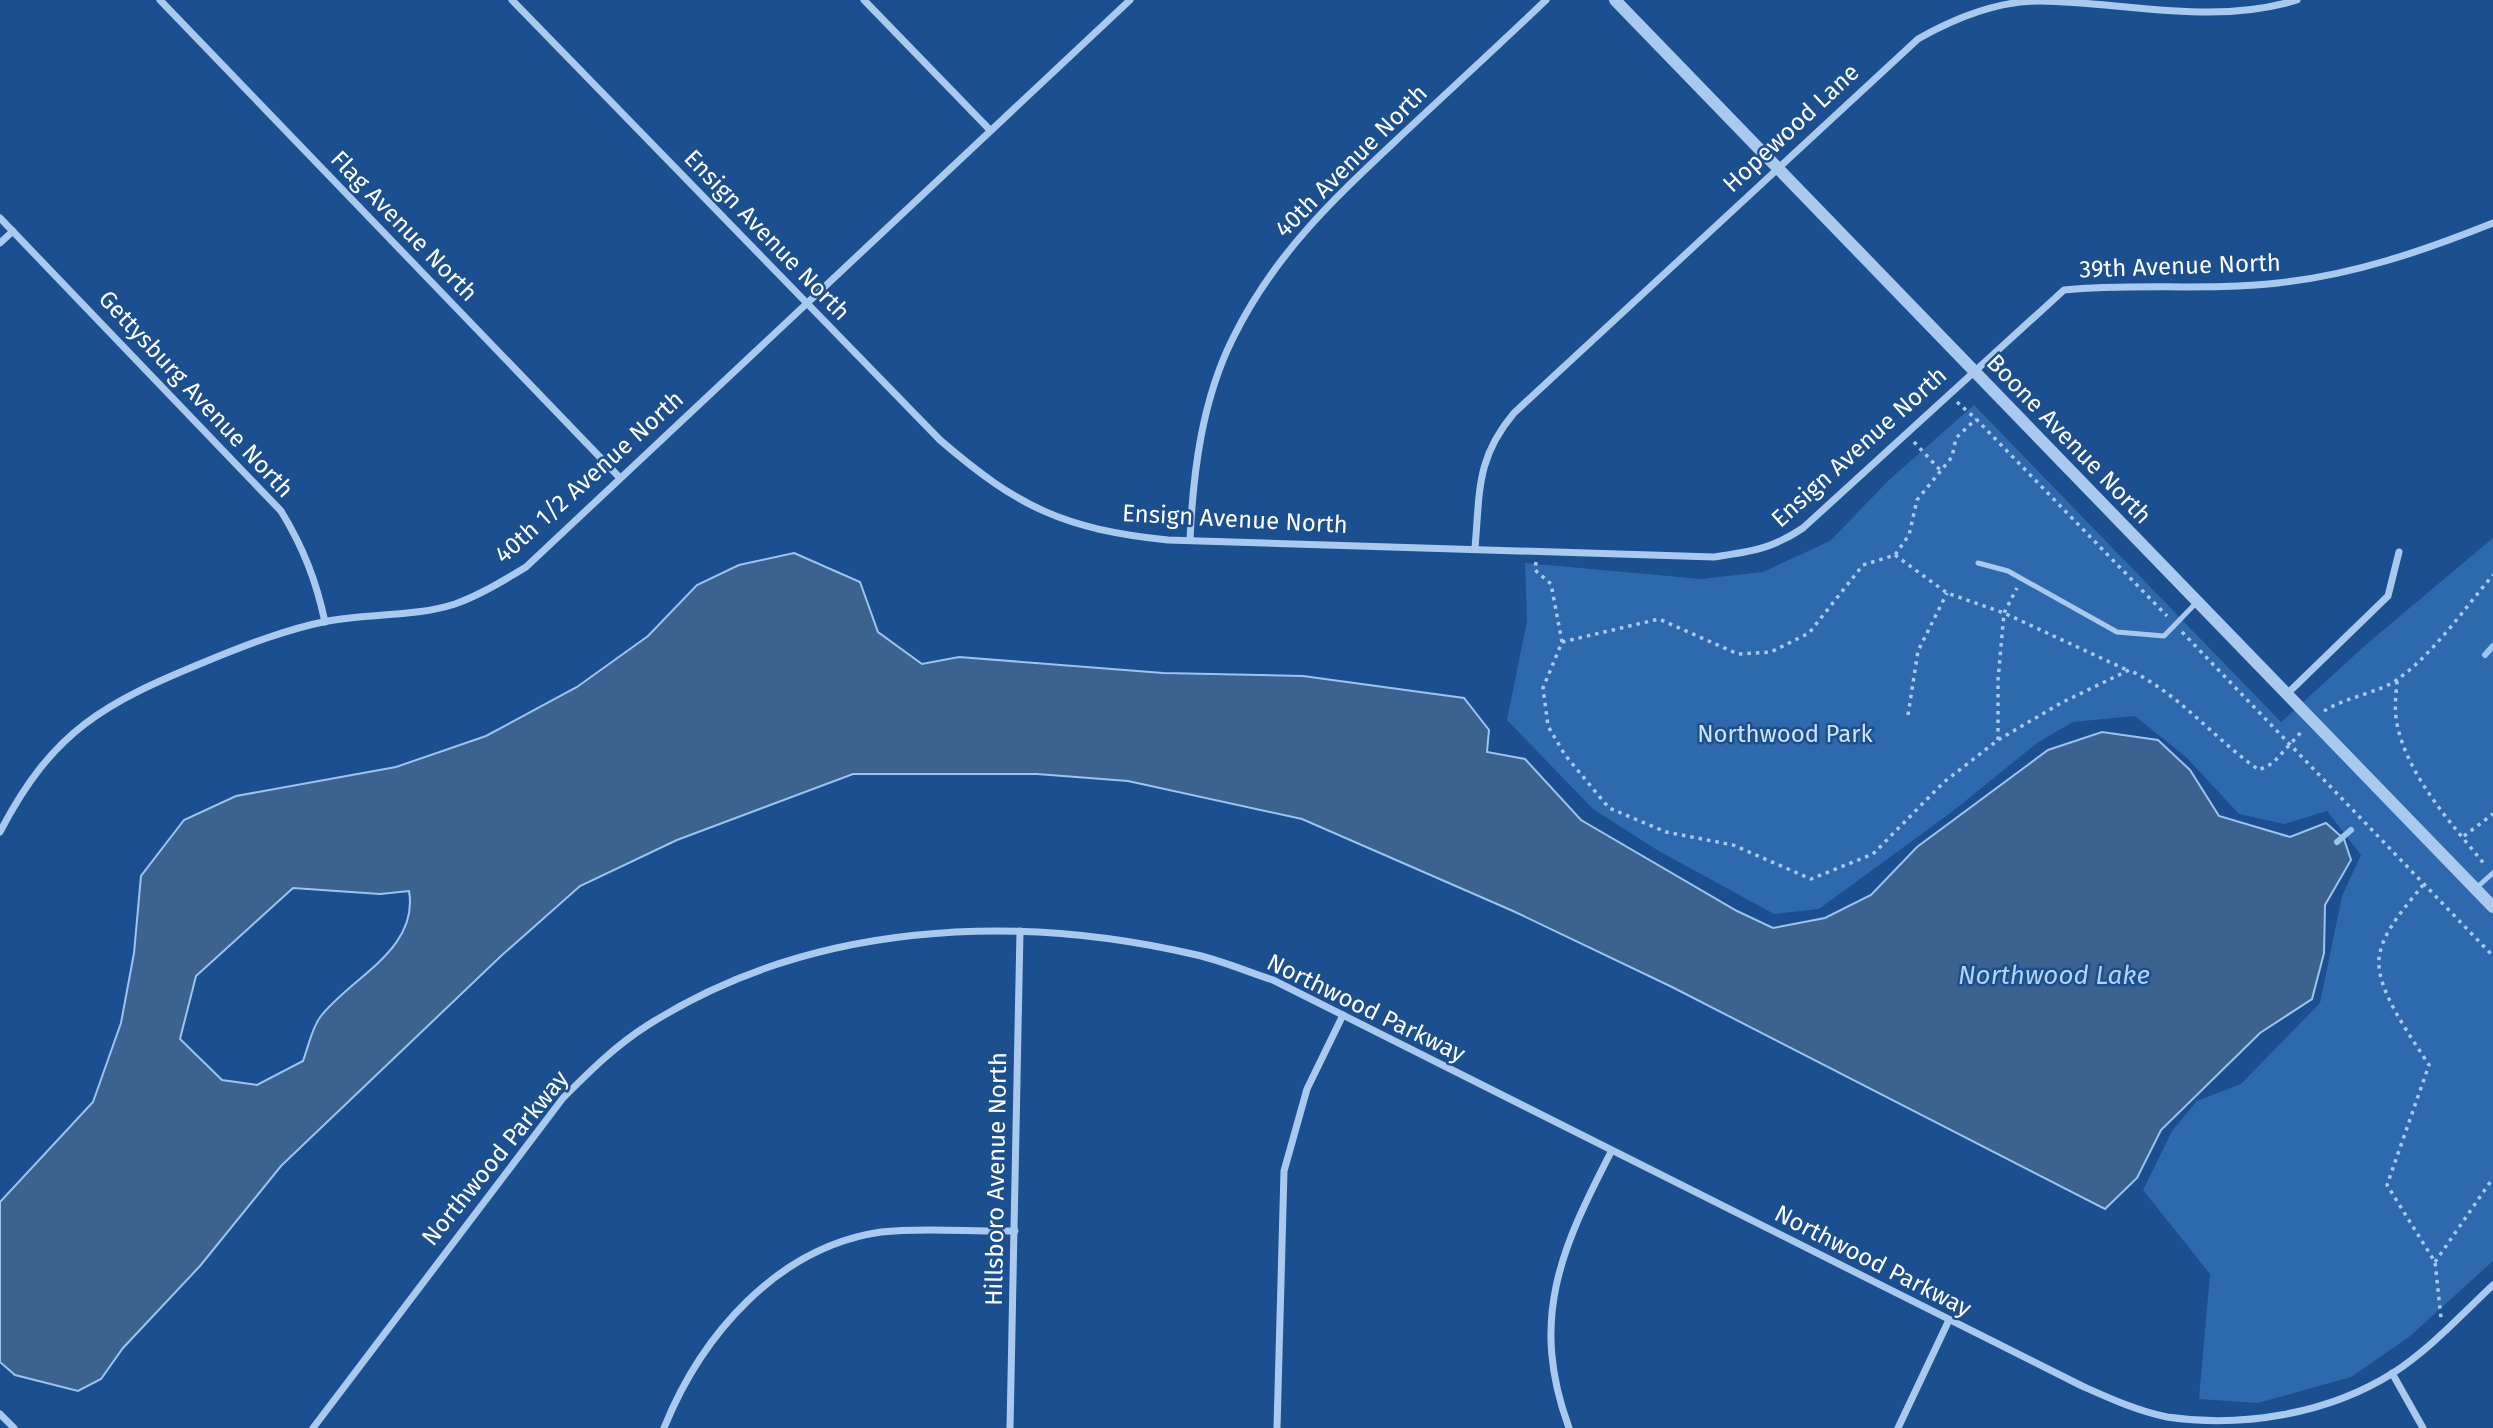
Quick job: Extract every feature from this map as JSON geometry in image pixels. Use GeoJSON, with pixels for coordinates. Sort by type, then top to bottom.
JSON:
{"type":"FeatureCollection","features":[{"type":"Feature","properties":{"kind":"street","name":"Flag Avenue North"},"geometry":{"type":"LineString","coordinates":[[160,0],[620,478]]}},
{"type":"Feature","properties":{"kind":"street","name":"Ensign Avenue North"},"geometry":{"type":"LineString","coordinates":[[512,0],[940,440],[979,474],[1021,502],[1070,522],[1118,534],[1190,540],[1714,557],[1778,545],[1828,506],[1973,371]]}},
{"type":"Feature","properties":{"kind":"street"},"geometry":{"type":"LineString","coordinates":[[864,0],[990,130]]}},
{"type":"Feature","properties":{"kind":"street","name":"40th 1/2 Avenue North"},"geometry":{"type":"LineString","coordinates":[[0,832],[17,799],[44,761],[77,729],[114,702],[232,651],[325,621],[454,604],[491,589],[526,567],[1130,0]]}},
{"type":"Feature","properties":{"kind":"street","name":"40th Avenue North"},"geometry":{"type":"LineString","coordinates":[[1190,540],[1198,450],[1212,392],[1232,339],[1262,285],[1299,235],[1337,195],[1546,0]]}},
{"type":"Feature","properties":{"kind":"street","name":"Boone Avenue North"},"geometry":{"type":"LineString","coordinates":[[1615,0],[2493,907]]}},
{"type":"Feature","properties":{"kind":"street","name":"Hopewood Lane"},"geometry":{"type":"LineString","coordinates":[[1475,548],[1483,463],[1496,435],[1514,414],[1884,66],[1918,38],[1953,19],[1995,7],[2038,1],[2148,12],[2222,12],[2297,0]]}},
{"type":"Feature","properties":{"kind":"street","name":"Gettysburg Avenue North"},"geometry":{"type":"LineString","coordinates":[[0,218],[281,510],[301,543],[316,581],[325,621]]}},
{"type":"Feature","properties":{"kind":"street","name":"39th Avenue North"},"geometry":{"type":"LineString","coordinates":[[1973,371],[2064,290],[2117,286],[2198,289],[2279,283],[2360,269],[2431,247],[2493,223]]}},
{"type":"Feature","properties":{"kind":"street"},"geometry":{"type":"LineString","coordinates":[[0,243],[13,231]]}},
{"type":"Feature","properties":{"kind":"street"},"geometry":{"type":"LineString","coordinates":[[2287,694],[2388,596],[2399,552]]}},
{"type":"Feature","properties":{"kind":"street","name":"Northwood Parkway"},"geometry":{"type":"LineString","coordinates":[[313,1428],[563,1098],[602,1060],[646,1026],[691,1000],[816,954],[891,938],[969,930],[1020,931],[1124,940],[1200,956],[1273,980],[2082,1387],[2168,1418],[2222,1422],[2270,1419],[2318,1408],[2364,1389],[2392,1373],[2442,1334],[2493,1284]]}},
{"type":"Feature","properties":{"kind":"street","name":"Hillsboro Avenue North"},"geometry":{"type":"LineString","coordinates":[[1010,1428],[1020,931]]}},
{"type":"Feature","properties":{"kind":"street"},"geometry":{"type":"LineString","coordinates":[[1277,1428],[1284,1171],[1307,1089],[1343,1015]]}},
{"type":"Feature","properties":{"kind":"street"},"geometry":{"type":"LineString","coordinates":[[1569,1428],[1555,1379],[1550,1338],[1553,1298],[1561,1259],[1576,1220],[1611,1152]]}},
{"type":"Feature","properties":{"kind":"street"},"geometry":{"type":"LineString","coordinates":[[664,1428],[677,1394],[705,1350],[764,1286],[817,1250],[882,1232],[1015,1231]]}},
{"type":"Feature","properties":{"kind":"street"},"geometry":{"type":"LineString","coordinates":[[1898,1428],[1949,1320]]}},
{"type":"Feature","properties":{"kind":"street"},"geometry":{"type":"LineString","coordinates":[[2392,1373],[2423,1428]]}},
{"type":"Feature","properties":{"kind":"street"},"geometry":{"type":"LineString","coordinates":[[0,1414],[14,1428]]}},
{"type":"Feature","properties":{"kind":"street"},"geometry":{"type":"LineString","coordinates":[[2166,1428],[2168,1418]]}},
{"type":"Feature","properties":{"kind":"lane"},"geometry":{"type":"LineString","coordinates":[[1978,564],[2008,571],[2117,632],[2164,636],[2197,601]]}},
{"type":"Feature","properties":{"kind":"lane"},"geometry":{"type":"LineString","coordinates":[[2475,888],[2493,874]]}},
{"type":"Feature","properties":{"kind":"path"},"geometry":{"type":"LineString","coordinates":[[1947,395],[1976,419],[2493,956]]}},
{"type":"Feature","properties":{"kind":"path"},"geometry":{"type":"LineString","coordinates":[[1562,642],[1659,619],[1738,654],[1771,652],[1809,633],[1863,565],[1895,555],[1909,535],[1917,500],[1952,457],[1956,438],[1976,419]]}},
{"type":"Feature","properties":{"kind":"path"},"geometry":{"type":"LineString","coordinates":[[1905,433],[1941,472]]}},
{"type":"Feature","properties":{"kind":"path"},"geometry":{"type":"LineString","coordinates":[[1537,550],[1535,570],[1551,584],[1562,642],[1543,688],[1548,726],[1565,755],[1609,808],[1666,832],[1733,845],[1811,879],[1873,854],[1944,782],[1998,740],[2061,703],[2129,670]]}},
{"type":"Feature","properties":{"kind":"path"},"geometry":{"type":"LineString","coordinates":[[1895,555],[1947,593],[2004,613],[2156,683],[2184,705],[2230,750],[2259,770],[2273,763],[2290,747],[2312,719],[2340,701],[2397,681],[2462,615],[2493,575]]}},
{"type":"Feature","properties":{"kind":"path"},"geometry":{"type":"LineString","coordinates":[[1998,740],[1998,680],[2004,613],[2022,579]]}},
{"type":"Feature","properties":{"kind":"path"},"geometry":{"type":"LineString","coordinates":[[1908,715],[1918,651],[1947,593]]}},
{"type":"Feature","properties":{"kind":"path"},"geometry":{"type":"LineString","coordinates":[[2397,681],[2395,708],[2401,740],[2426,789],[2493,874]]}},
{"type":"Feature","properties":{"kind":"path"},"geometry":{"type":"LineString","coordinates":[[2464,836],[2493,814]]}},
{"type":"Feature","properties":{"kind":"path"},"geometry":{"type":"LineString","coordinates":[[2423,886],[2385,940],[2379,958],[2380,978],[2429,1065],[2387,1185],[2435,1262],[2442,1334]]}},
{"type":"Feature","properties":{"kind":"path"},"geometry":{"type":"LineString","coordinates":[[2435,1262],[2493,1178]]}},
{"type":"Feature","properties":{"kind":"green space","name":"Northwood Park"},"geometry":{"type":"Polygon","coordinates":[[[1974,405],[2281,722],[2369,642],[2493,538],[2493,1261],[2409,1337],[2351,1377],[2258,1403],[2199,1399],[2210,1274],[2143,1190],[2172,1131],[2197,1101],[2241,1084],[2320,1003],[2342,896],[2361,855],[2327,811],[2284,824],[2239,814],[2187,758],[2135,716],[2073,722],[2037,743],[1953,811],[1819,909],[1774,914],[1657,850],[1593,809],[1507,720],[1527,621],[1525,563],[1701,579],[1763,572],[1830,541],[1890,479],[1974,405]]]}},
{"type":"Feature","properties":{"kind":"water","name":"Northwood Lake"},"geometry":{"type":"Polygon","coordinates":[[[794,553],[860,582],[878,632],[922,664],[959,657],[1163,673],[1303,676],[1464,698],[1489,730],[1487,752],[1525,759],[1581,820],[1737,911],[1773,928],[1825,918],[1871,895],[1917,847],[2048,750],[2102,732],[2158,740],[2190,770],[2219,816],[2290,837],[2326,823],[2344,839],[2351,860],[2325,905],[2324,953],[2312,999],[2260,1033],[2161,1130],[2137,1178],[2105,1209],[1672,987],[1513,911],[1302,819],[1128,781],[1037,774],[853,774],[677,840],[580,886],[501,956],[281,1166],[200,1266],[123,1348],[101,1379],[78,1391],[15,1375],[0,1362],[0,1202],[93,1102],[121,1023],[134,953],[141,876],[184,820],[236,796],[396,767],[486,736],[577,687],[648,636],[697,585],[739,565],[794,553]],[[293,888],[196,976],[180,1039],[222,1080],[257,1085],[303,1061],[321,1016],[381,960],[404,929],[409,911],[409,891],[380,894],[293,888]]]}},
{"type":"Feature","properties":{"kind":"waterway"},"geometry":{"type":"LineString","coordinates":[[2485,655],[2493,646]]}},
{"type":"Feature","properties":{"kind":"waterway"},"geometry":{"type":"LineString","coordinates":[[2337,842],[2351,830]]}}]}
